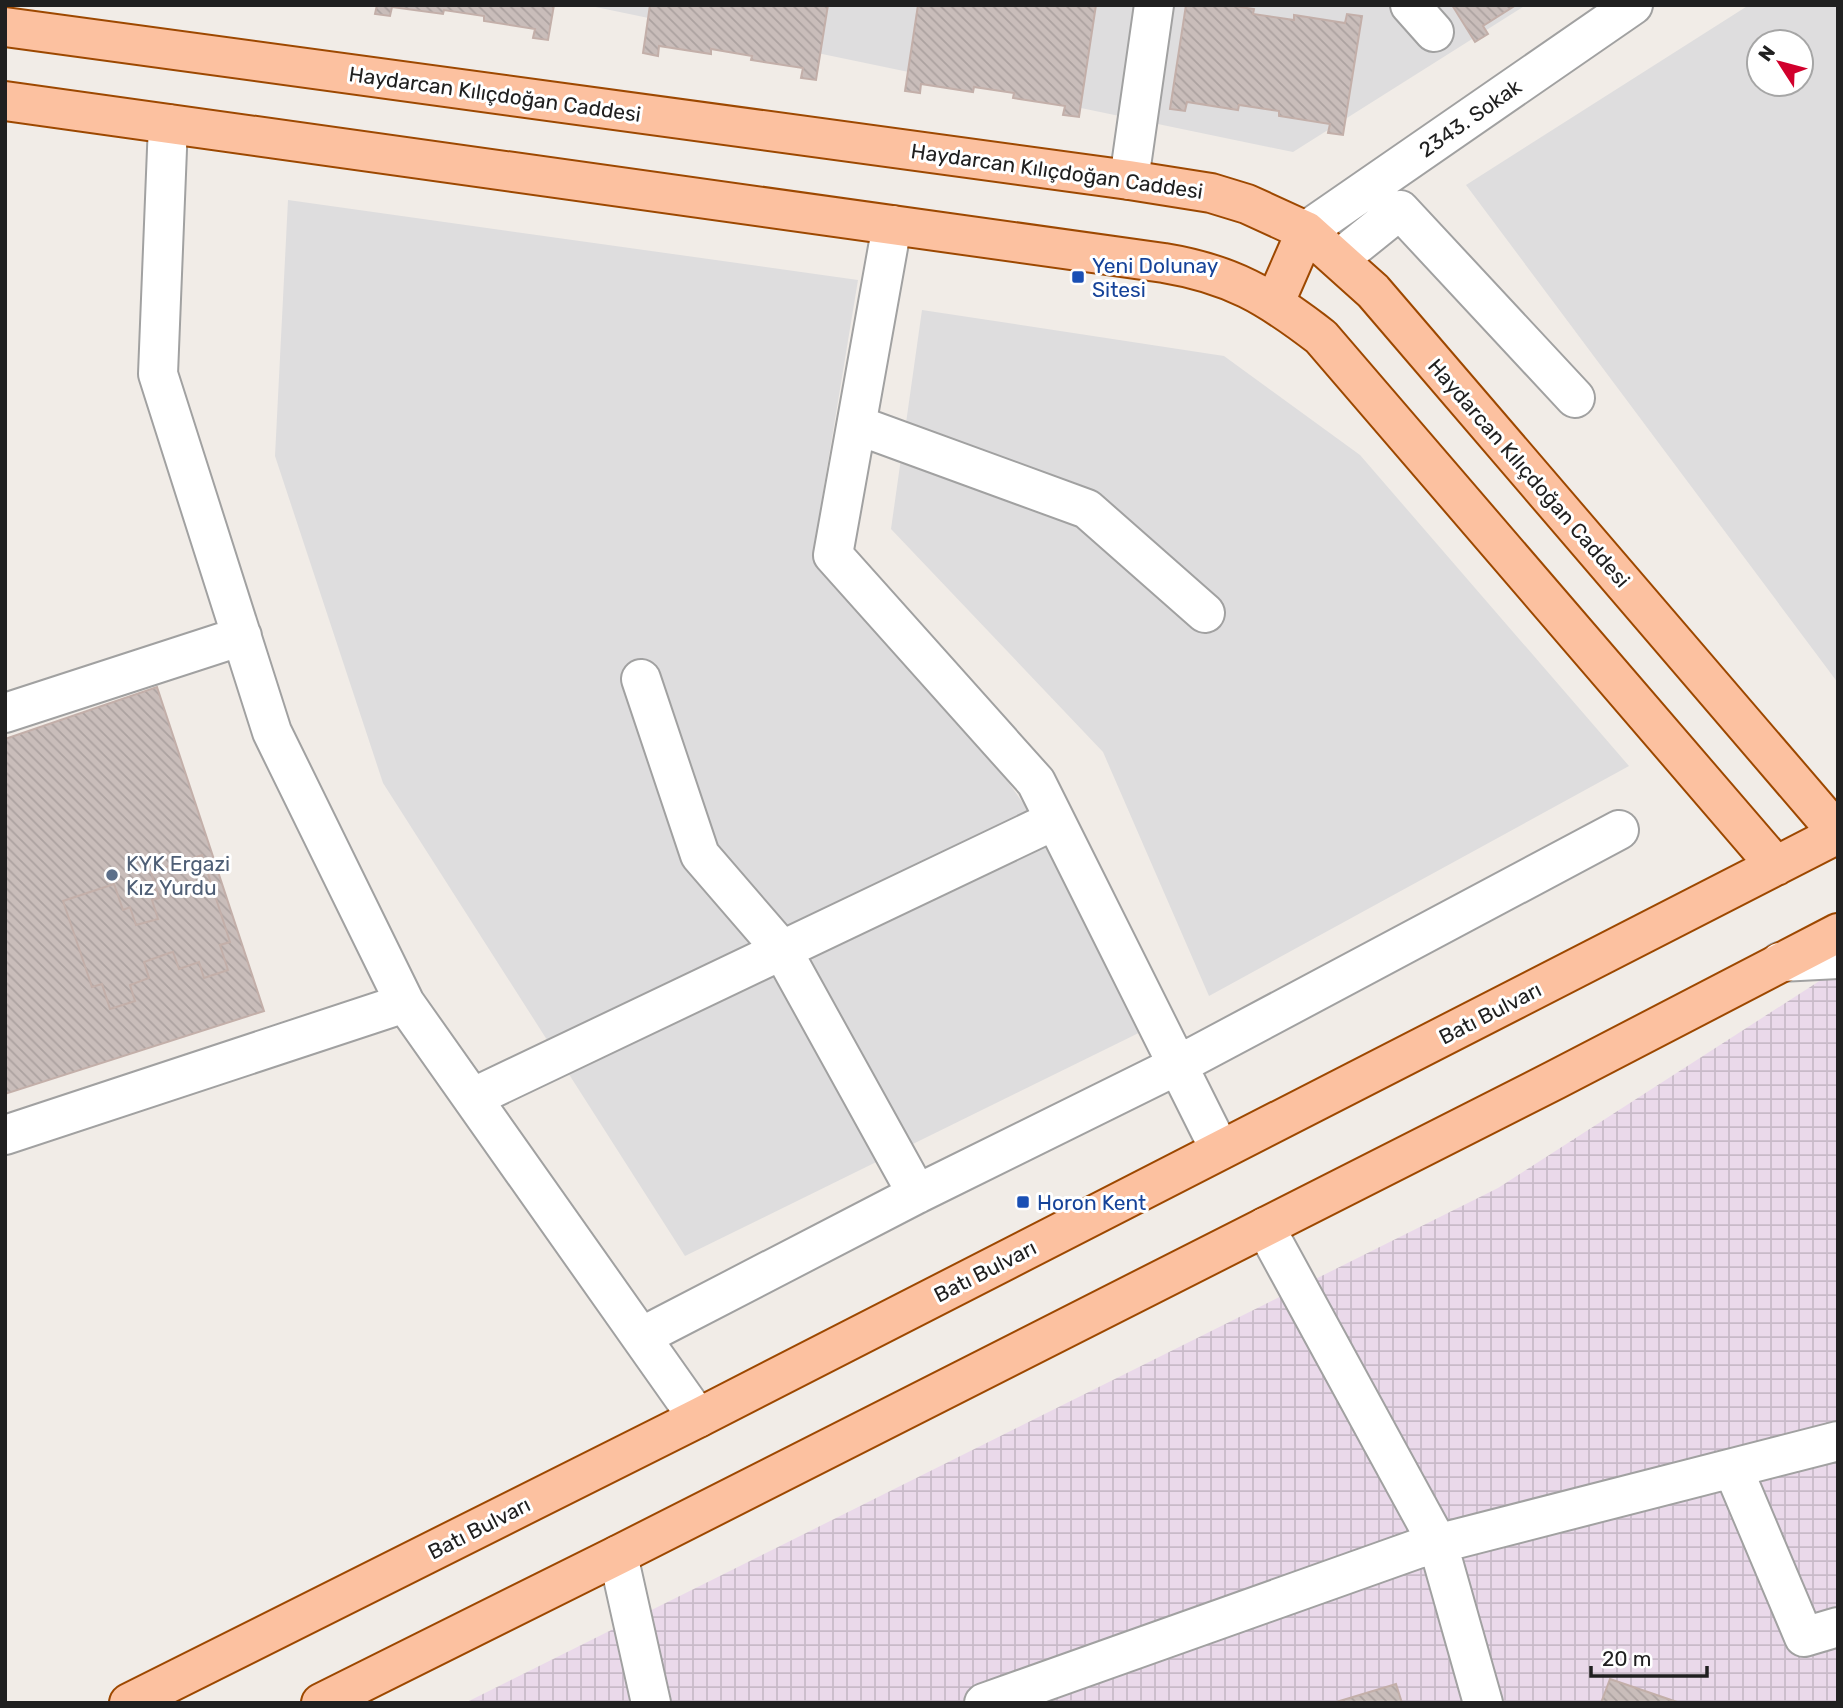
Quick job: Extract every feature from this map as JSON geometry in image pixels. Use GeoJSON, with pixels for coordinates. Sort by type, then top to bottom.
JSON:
{"type":"FeatureCollection","features":[{"type":"Feature","properties":{"kind":"main road","name":"Haydarcan Kılıçdoğan Caddesi"},"geometry":{"type":"LineString","coordinates":[[5,27],[1129,180],[1211,193],[1247,204],[1306,231],[1373,291],[1838,833]]}},
{"type":"Feature","properties":{"kind":"main road"},"geometry":{"type":"LineString","coordinates":[[5,101],[1197,268],[1236,282],[1275,302],[1321,337],[1776,866]]}},
{"type":"Feature","properties":{"kind":"main road"},"geometry":{"type":"LineString","coordinates":[[1275,302],[1306,231]]}},
{"type":"Feature","properties":{"kind":"main road","name":"Batı Bulvarı"},"geometry":{"type":"LineString","coordinates":[[129,1703],[698,1418],[1838,833]]}},
{"type":"Feature","properties":{"kind":"main road"},"geometry":{"type":"LineString","coordinates":[[321,1703],[1265,1227],[1838,933]]}},
{"type":"Feature","properties":{"kind":"street"},"geometry":{"type":"LineString","coordinates":[[1129,180],[1154,5]]}},
{"type":"Feature","properties":{"kind":"street","name":"2343. Sokak"},"geometry":{"type":"LineString","coordinates":[[1306,231],[1633,5]]}},
{"type":"Feature","properties":{"kind":"street"},"geometry":{"type":"LineString","coordinates":[[168,124],[158,374],[272,732],[405,1003],[698,1418]]}},
{"type":"Feature","properties":{"kind":"street"},"geometry":{"type":"LineString","coordinates":[[1339,258],[1400,210],[1575,398]]}},
{"type":"Feature","properties":{"kind":"street"},"geometry":{"type":"LineString","coordinates":[[892,225],[833,555],[1036,782],[1220,1150]]}},
{"type":"Feature","properties":{"kind":"street"},"geometry":{"type":"LineString","coordinates":[[857,425],[1087,509],[1205,612]]}},
{"type":"Feature","properties":{"kind":"street"},"geometry":{"type":"LineString","coordinates":[[5,713],[242,636]]}},
{"type":"Feature","properties":{"kind":"street"},"geometry":{"type":"LineString","coordinates":[[641,679],[700,855],[782,950],[917,1195]]}},
{"type":"Feature","properties":{"kind":"street"},"geometry":{"type":"LineString","coordinates":[[472,1098],[1055,820]]}},
{"type":"Feature","properties":{"kind":"street"},"geometry":{"type":"LineString","coordinates":[[641,1337],[1178,1065],[1619,830]]}},
{"type":"Feature","properties":{"kind":"street"},"geometry":{"type":"LineString","coordinates":[[1780,962],[1838,959]]}},
{"type":"Feature","properties":{"kind":"street"},"geometry":{"type":"LineString","coordinates":[[5,1135],[405,1003]]}},
{"type":"Feature","properties":{"kind":"street"},"geometry":{"type":"LineString","coordinates":[[1265,1227],[1438,1544],[1483,1703]]}},
{"type":"Feature","properties":{"kind":"street"},"geometry":{"type":"LineString","coordinates":[[984,1703],[1438,1544],[1838,1441]]}},
{"type":"Feature","properties":{"kind":"street"},"geometry":{"type":"LineString","coordinates":[[1733,1469],[1804,1637],[1838,1627]]}},
{"type":"Feature","properties":{"kind":"street"},"geometry":{"type":"LineString","coordinates":[[618,1555],[651,1703]]}},
{"type":"Feature","properties":{"kind":"shaded area"},"geometry":{"type":"Polygon","coordinates":[[[586,5],[1526,5],[1293,152],[586,5]]]}},
{"type":"Feature","properties":{"kind":"shaded area"},"geometry":{"type":"Polygon","coordinates":[[[1749,5],[1838,5],[1838,683],[1466,185],[1749,5]]]}},
{"type":"Feature","properties":{"kind":"shaded area"},"geometry":{"type":"Polygon","coordinates":[[[288,200],[858,280],[819,517],[1033,817],[1159,1023],[685,1256],[383,783],[275,456],[288,200]]]}},
{"type":"Feature","properties":{"kind":"shaded area","name":"Yeni Dolunay Sitesi"},"geometry":{"type":"Polygon","coordinates":[[[922,310],[1224,356],[1360,455],[1629,766],[1209,996],[1103,752],[891,529],[922,310]]]}},
{"type":"Feature","properties":{"kind":"shaded area"},"geometry":{"type":"Polygon","coordinates":[[[1838,969],[1838,1703],[465,1703],[1498,1188],[1838,969]]]}},
{"type":"Feature","properties":{"kind":"building"},"geometry":{"type":"Polygon","coordinates":[[[377,5],[554,5],[548,40],[533,38],[535,29],[484,21],[484,16],[392,7],[390,16],[375,14],[377,5]]]}},
{"type":"Feature","properties":{"kind":"building"},"geometry":{"type":"Polygon","coordinates":[[[650,5],[828,5],[816,80],[801,78],[803,68],[751,60],[752,56],[711,49],[711,54],[659,46],[658,56],[643,53],[650,5]]]}},
{"type":"Feature","properties":{"kind":"building"},"geometry":{"type":"Polygon","coordinates":[[[918,5],[1096,5],[1079,117],[1063,115],[1065,106],[1013,98],[1014,93],[974,87],[973,92],[921,84],[920,93],[905,91],[918,5]]]}},
{"type":"Feature","properties":{"kind":"building"},"geometry":{"type":"Polygon","coordinates":[[[1186,5],[1228,5],[1254,9],[1253,14],[1294,20],[1294,15],[1345,23],[1347,14],[1362,16],[1343,135],[1328,133],[1330,124],[1279,116],[1279,111],[1239,105],[1238,110],[1187,102],[1185,111],[1170,109],[1186,5]]]}},
{"type":"Feature","properties":{"kind":"building"},"geometry":{"type":"Polygon","coordinates":[[[1452,5],[1516,5],[1483,26],[1488,34],[1475,42],[1452,5]]]}},
{"type":"Feature","properties":{"kind":"building","name":"KYK Ergazi Kız Yurdu"},"geometry":{"type":"Polygon","coordinates":[[[157,687],[264,1011],[5,1094],[5,739],[157,687]]]}},
{"type":"Feature","properties":{"kind":"building"},"geometry":{"type":"Polygon","coordinates":[[[202,855],[230,942],[220,945],[228,970],[204,978],[199,962],[179,969],[173,952],[169,953],[144,962],[149,978],[130,985],[135,1001],[110,1009],[102,984],[92,987],[63,901],[114,884],[123,910],[130,907],[136,925],[158,919],[152,900],[159,898],[151,872],[202,855]]]}},
{"type":"Feature","properties":{"kind":"building"},"geometry":{"type":"Polygon","coordinates":[[[1610,1679],[1680,1703],[1601,1703],[1610,1679]]]}},
{"type":"Feature","properties":{"kind":"building"},"geometry":{"type":"Polygon","coordinates":[[[1396,1684],[1402,1703],[1333,1703],[1396,1684]]]}},
{"type":"Feature","properties":{"kind":"place","name":"Yeni Dolunay Sitesi"},"geometry":{"type":"Point","coordinates":[1078,277]}},
{"type":"Feature","properties":{"kind":"place","name":"KYK Ergazi Kız Yurdu"},"geometry":{"type":"Point","coordinates":[112,875]}},
{"type":"Feature","properties":{"kind":"place","name":"Horon Kent"},"geometry":{"type":"Point","coordinates":[1023,1202]}}]}
